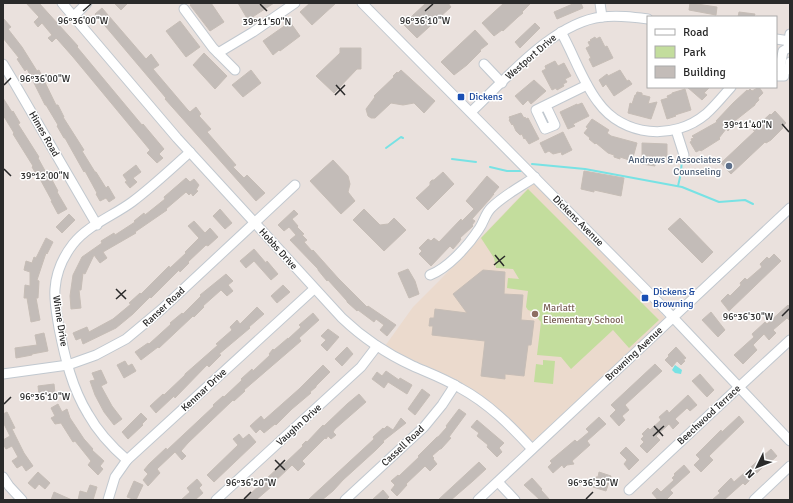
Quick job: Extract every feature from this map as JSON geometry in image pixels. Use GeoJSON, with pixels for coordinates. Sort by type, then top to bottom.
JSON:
{"type":"FeatureCollection","features":[{"type":"Feature","properties":{"kind":"street","name":"Hobbs Drive"},"geometry":{"type":"LineString","coordinates":[[62,3],[190,152],[314,289],[349,325],[377,346],[413,366],[455,385],[474,397],[511,427],[532,450]]}},
{"type":"Feature","properties":{"kind":"street"},"geometry":{"type":"LineString","coordinates":[[74,16],[87,3]]}},
{"type":"Feature","properties":{"kind":"street"},"geometry":{"type":"LineString","coordinates":[[218,53],[295,3]]}},
{"type":"Feature","properties":{"kind":"street","name":"Dickens Avenue"},"geometry":{"type":"LineString","coordinates":[[362,3],[673,317],[790,441]]}},
{"type":"Feature","properties":{"kind":"street"},"geometry":{"type":"LineString","coordinates":[[600,3],[602,17]]}},
{"type":"Feature","properties":{"kind":"street"},"geometry":{"type":"LineString","coordinates":[[184,9],[218,53],[235,70]]}},
{"type":"Feature","properties":{"kind":"street","name":"Westport Drive"},"geometry":{"type":"LineString","coordinates":[[471,112],[544,44],[561,32],[584,21],[602,17],[625,16],[647,19]]}},
{"type":"Feature","properties":{"kind":"street"},"geometry":{"type":"LineString","coordinates":[[561,32],[587,85],[598,103],[618,122],[634,129],[655,132],[676,130],[687,126],[706,114],[730,88]]}},
{"type":"Feature","properties":{"kind":"street"},"geometry":{"type":"LineString","coordinates":[[777,39],[789,43],[783,51],[780,74],[789,69],[790,62]]}},
{"type":"Feature","properties":{"kind":"street","name":"Himes Road"},"geometry":{"type":"LineString","coordinates":[[3,64],[97,225]]}},
{"type":"Feature","properties":{"kind":"street"},"geometry":{"type":"LineString","coordinates":[[484,64],[502,82]]}},
{"type":"Feature","properties":{"kind":"street"},"geometry":{"type":"LineString","coordinates":[[546,106],[587,85]]}},
{"type":"Feature","properties":{"kind":"street"},"geometry":{"type":"LineString","coordinates":[[676,130],[684,155]]}},
{"type":"Feature","properties":{"kind":"street","name":"Winne Drive"},"geometry":{"type":"LineString","coordinates":[[127,460],[103,436],[87,413],[75,388],[68,365],[57,313],[55,297],[56,282],[63,260],[80,237],[137,199],[190,152]]}},
{"type":"Feature","properties":{"kind":"street"},"geometry":{"type":"LineString","coordinates":[[430,275],[448,265],[474,236],[486,214],[498,202],[534,177]]}},
{"type":"Feature","properties":{"kind":"street","name":"Ranser Road"},"geometry":{"type":"LineString","coordinates":[[3,374],[68,365],[96,355],[120,343],[133,334],[295,185]]}},
{"type":"Feature","properties":{"kind":"street","name":"Browning Avenue"},"geometry":{"type":"LineString","coordinates":[[478,500],[790,208]]}},
{"type":"Feature","properties":{"kind":"street","name":"Kenmar Drive"},"geometry":{"type":"LineString","coordinates":[[108,500],[115,477],[127,460],[314,289]]}},
{"type":"Feature","properties":{"kind":"street","name":"Beechwood Terrace"},"geometry":{"type":"LineString","coordinates":[[629,490],[790,340]]}},
{"type":"Feature","properties":{"kind":"street","name":"Vaughn Drive"},"geometry":{"type":"LineString","coordinates":[[216,500],[361,367],[377,346]]}},
{"type":"Feature","properties":{"kind":"street","name":"Cassell Road"},"geometry":{"type":"LineString","coordinates":[[345,500],[424,427],[442,405],[455,385]]}},
{"type":"Feature","properties":{"kind":"street"},"geometry":{"type":"LineString","coordinates":[[754,500],[790,466]]}},
{"type":"Feature","properties":{"kind":"street"},"geometry":{"type":"LineString","coordinates":[[3,477],[22,500]]}},
{"type":"Feature","properties":{"kind":"street"},"geometry":{"type":"LineString","coordinates":[[498,482],[515,500]]}},
{"type":"Feature","properties":{"kind":"shaded area","name":"Marlatt Elementary School"},"geometry":{"type":"Polygon","coordinates":[[[532,184],[535,184],[538,187],[652,302],[665,318],[536,440],[532,441],[517,427],[385,346],[413,307],[532,184]]]}},
{"type":"Feature","properties":{"kind":"green space"},"geometry":{"type":"Polygon","coordinates":[[[528,189],[659,320],[629,348],[613,330],[571,369],[561,357],[537,355],[541,322],[526,307],[528,291],[507,288],[508,278],[519,279],[513,269],[496,268],[494,258],[481,238],[528,189]]]}},
{"type":"Feature","properties":{"kind":"green space"},"geometry":{"type":"Polygon","coordinates":[[[543,360],[555,361],[553,384],[534,382],[536,364],[543,365],[543,360]]]}},
{"type":"Feature","properties":{"kind":"water"},"geometry":{"type":"Polygon","coordinates":[[[675,365],[682,370],[681,374],[675,373],[672,370],[675,365]]]}},
{"type":"Feature","properties":{"kind":"building"},"geometry":{"type":"Polygon","coordinates":[[[26,3],[39,3],[78,46],[77,47],[142,125],[143,124],[164,149],[159,154],[163,158],[157,163],[147,153],[150,150],[73,57],[56,38],[52,42],[48,38],[52,35],[42,23],[38,27],[34,22],[39,17],[26,3]]]}},
{"type":"Feature","properties":{"kind":"building"},"geometry":{"type":"Polygon","coordinates":[[[114,3],[128,3],[121,10],[114,3]]]}},
{"type":"Feature","properties":{"kind":"building"},"geometry":{"type":"Polygon","coordinates":[[[193,3],[211,3],[224,22],[210,31],[190,5],[193,3]]]}},
{"type":"Feature","properties":{"kind":"building"},"geometry":{"type":"Polygon","coordinates":[[[238,3],[274,3],[248,20],[238,3]]]}},
{"type":"Feature","properties":{"kind":"building"},"geometry":{"type":"Polygon","coordinates":[[[310,3],[336,3],[312,25],[300,12],[310,3]]]}},
{"type":"Feature","properties":{"kind":"building"},"geometry":{"type":"Polygon","coordinates":[[[426,3],[448,3],[451,7],[417,38],[404,25],[426,3]]]}},
{"type":"Feature","properties":{"kind":"building"},"geometry":{"type":"Polygon","coordinates":[[[504,3],[531,3],[522,12],[523,13],[503,31],[502,30],[494,36],[482,23],[504,3]]]}},
{"type":"Feature","properties":{"kind":"building"},"geometry":{"type":"Polygon","coordinates":[[[575,3],[581,3],[583,8],[557,19],[554,12],[575,3]]]}},
{"type":"Feature","properties":{"kind":"building"},"geometry":{"type":"Polygon","coordinates":[[[690,3],[717,7],[716,15],[689,10],[690,3]]]}},
{"type":"Feature","properties":{"kind":"building"},"geometry":{"type":"Polygon","coordinates":[[[102,8],[146,59],[151,54],[159,65],[153,69],[187,109],[190,112],[196,107],[201,114],[199,116],[211,129],[207,132],[236,165],[233,167],[244,178],[247,175],[265,193],[256,201],[165,99],[166,98],[95,14],[102,8]]]}},
{"type":"Feature","properties":{"kind":"building"},"geometry":{"type":"Polygon","coordinates":[[[739,12],[755,14],[754,16],[738,16],[739,12]]]}},
{"type":"Feature","properties":{"kind":"building"},"geometry":{"type":"Polygon","coordinates":[[[3,18],[11,27],[8,29],[22,47],[37,71],[39,70],[56,105],[58,105],[63,117],[84,150],[82,151],[95,172],[106,188],[108,186],[115,198],[109,202],[106,198],[100,201],[85,171],[84,172],[45,105],[27,69],[25,71],[17,59],[19,58],[3,38],[3,18]]]}},
{"type":"Feature","properties":{"kind":"building"},"geometry":{"type":"Polygon","coordinates":[[[180,21],[200,47],[186,57],[166,31],[180,21]]]}},
{"type":"Feature","properties":{"kind":"building"},"geometry":{"type":"Polygon","coordinates":[[[290,22],[300,36],[273,55],[263,41],[290,22]]]}},
{"type":"Feature","properties":{"kind":"building"},"geometry":{"type":"Polygon","coordinates":[[[535,23],[540,28],[520,48],[515,42],[535,23]]]}},
{"type":"Feature","properties":{"kind":"building"},"geometry":{"type":"Polygon","coordinates":[[[475,30],[488,44],[480,50],[481,51],[467,65],[454,75],[441,62],[475,30]]]}},
{"type":"Feature","properties":{"kind":"building"},"geometry":{"type":"Polygon","coordinates":[[[595,37],[596,39],[600,37],[605,47],[607,46],[613,58],[593,67],[589,59],[591,58],[586,48],[590,46],[588,42],[595,37]]]}},
{"type":"Feature","properties":{"kind":"building"},"geometry":{"type":"Polygon","coordinates":[[[340,48],[361,48],[361,69],[357,69],[334,93],[316,76],[340,53],[340,48]]]}},
{"type":"Feature","properties":{"kind":"building"},"geometry":{"type":"Polygon","coordinates":[[[204,53],[227,76],[215,89],[193,65],[204,53]]]}},
{"type":"Feature","properties":{"kind":"building"},"geometry":{"type":"Polygon","coordinates":[[[555,61],[558,66],[564,63],[571,76],[565,79],[567,82],[563,84],[564,86],[557,90],[556,88],[552,90],[542,71],[546,69],[545,66],[555,61]]]}},
{"type":"Feature","properties":{"kind":"building"},"geometry":{"type":"Polygon","coordinates":[[[251,70],[261,83],[243,97],[232,85],[251,70]]]}},
{"type":"Feature","properties":{"kind":"building"},"geometry":{"type":"Polygon","coordinates":[[[401,70],[435,101],[424,113],[414,103],[403,105],[391,103],[375,118],[368,116],[366,109],[375,97],[374,96],[394,77],[393,76],[397,72],[398,73],[401,70]]]}},
{"type":"Feature","properties":{"kind":"building"},"geometry":{"type":"Polygon","coordinates":[[[620,70],[627,81],[629,80],[632,84],[614,96],[606,84],[603,87],[599,80],[607,74],[608,76],[620,70]]]}},
{"type":"Feature","properties":{"kind":"building"},"geometry":{"type":"Polygon","coordinates":[[[534,80],[546,91],[531,104],[528,100],[523,105],[515,96],[534,80]]]}},
{"type":"Feature","properties":{"kind":"building"},"geometry":{"type":"Polygon","coordinates":[[[688,88],[709,88],[704,93],[707,95],[702,100],[688,88]]]}},
{"type":"Feature","properties":{"kind":"building"},"geometry":{"type":"Polygon","coordinates":[[[760,88],[763,93],[758,98],[759,100],[755,105],[736,120],[728,131],[726,129],[719,138],[720,139],[701,151],[696,152],[690,142],[692,141],[691,139],[694,138],[692,136],[717,122],[716,121],[747,90],[748,91],[750,89],[752,91],[760,88]]]}},
{"type":"Feature","properties":{"kind":"building"},"geometry":{"type":"Polygon","coordinates":[[[685,89],[691,110],[667,119],[661,100],[668,98],[667,96],[672,93],[685,89]]]}},
{"type":"Feature","properties":{"kind":"building"},"geometry":{"type":"Polygon","coordinates":[[[637,92],[650,97],[648,104],[657,102],[651,119],[628,113],[630,103],[632,104],[637,92]]]}},
{"type":"Feature","properties":{"kind":"building"},"geometry":{"type":"Polygon","coordinates":[[[3,98],[20,123],[18,124],[39,157],[38,158],[49,178],[51,178],[67,209],[58,214],[32,167],[33,166],[3,115],[3,98]]]}},
{"type":"Feature","properties":{"kind":"building"},"geometry":{"type":"Polygon","coordinates":[[[582,103],[589,116],[573,124],[575,126],[568,129],[560,112],[582,103]]]}},
{"type":"Feature","properties":{"kind":"building"},"geometry":{"type":"Polygon","coordinates":[[[775,111],[786,123],[782,127],[783,128],[771,140],[766,143],[765,142],[731,174],[721,163],[755,131],[753,130],[775,111]]]}},
{"type":"Feature","properties":{"kind":"building"},"geometry":{"type":"Polygon","coordinates":[[[521,113],[524,118],[528,118],[539,139],[529,144],[525,138],[524,139],[522,134],[520,135],[516,131],[513,124],[512,125],[509,120],[509,117],[521,113]]]}},
{"type":"Feature","properties":{"kind":"building"},"geometry":{"type":"Polygon","coordinates":[[[592,119],[609,130],[607,133],[611,136],[637,143],[632,161],[620,157],[620,159],[614,157],[614,155],[608,153],[589,139],[590,138],[584,133],[588,128],[586,127],[592,119]]]}},
{"type":"Feature","properties":{"kind":"building"},"geometry":{"type":"Polygon","coordinates":[[[563,132],[572,150],[562,155],[561,152],[553,154],[549,151],[545,153],[540,143],[563,132]]]}},
{"type":"Feature","properties":{"kind":"building"},"geometry":{"type":"Polygon","coordinates":[[[642,143],[667,144],[667,161],[659,161],[659,163],[655,163],[655,166],[642,164],[642,143]]]}},
{"type":"Feature","properties":{"kind":"building"},"geometry":{"type":"Polygon","coordinates":[[[333,160],[348,176],[350,184],[348,192],[355,201],[341,214],[310,181],[333,160]]]}},
{"type":"Feature","properties":{"kind":"building"},"geometry":{"type":"Polygon","coordinates":[[[136,165],[141,172],[133,178],[137,182],[130,188],[125,182],[127,181],[123,175],[136,165]]]}},
{"type":"Feature","properties":{"kind":"building"},"geometry":{"type":"Polygon","coordinates":[[[584,171],[624,178],[621,196],[594,190],[594,192],[581,189],[584,171]]]}},
{"type":"Feature","properties":{"kind":"building"},"geometry":{"type":"Polygon","coordinates":[[[443,172],[454,184],[428,210],[416,198],[430,185],[432,180],[443,172]]]}},
{"type":"Feature","properties":{"kind":"building"},"geometry":{"type":"Polygon","coordinates":[[[487,176],[499,187],[472,219],[475,221],[472,225],[473,226],[460,238],[461,239],[453,249],[450,246],[431,266],[419,254],[422,251],[419,248],[428,239],[431,241],[434,238],[439,242],[461,219],[462,221],[474,209],[466,201],[487,176]]]}},
{"type":"Feature","properties":{"kind":"building"},"geometry":{"type":"Polygon","coordinates":[[[186,178],[190,182],[194,179],[199,185],[196,190],[198,191],[193,196],[191,193],[189,195],[186,192],[166,209],[167,210],[135,232],[136,233],[103,252],[107,258],[100,263],[94,255],[85,274],[83,273],[81,290],[79,290],[81,308],[71,309],[70,296],[73,275],[82,257],[102,243],[101,241],[114,233],[115,235],[135,222],[134,221],[144,213],[145,215],[165,199],[164,197],[186,178]]]}},
{"type":"Feature","properties":{"kind":"building"},"geometry":{"type":"Polygon","coordinates":[[[220,209],[232,223],[225,229],[213,216],[220,209]]]}},
{"type":"Feature","properties":{"kind":"building"},"geometry":{"type":"Polygon","coordinates":[[[364,209],[380,225],[388,224],[394,218],[406,230],[384,251],[353,220],[364,209]]]}},
{"type":"Feature","properties":{"kind":"building"},"geometry":{"type":"Polygon","coordinates":[[[294,210],[298,214],[292,219],[304,234],[302,235],[307,240],[304,242],[367,307],[368,306],[396,325],[387,336],[380,330],[384,325],[376,319],[374,322],[358,310],[357,311],[347,302],[290,240],[296,235],[289,227],[284,231],[278,225],[294,210]]]}},
{"type":"Feature","properties":{"kind":"building"},"geometry":{"type":"Polygon","coordinates":[[[69,214],[75,220],[62,233],[56,227],[69,214]]]}},
{"type":"Feature","properties":{"kind":"building"},"geometry":{"type":"Polygon","coordinates":[[[680,218],[713,252],[702,263],[668,229],[680,218]]]}},
{"type":"Feature","properties":{"kind":"building"},"geometry":{"type":"Polygon","coordinates":[[[194,221],[205,233],[210,228],[218,237],[208,246],[206,245],[180,272],[179,270],[151,298],[150,297],[116,328],[83,344],[81,338],[76,340],[73,333],[87,327],[89,332],[113,319],[131,304],[129,303],[140,293],[141,294],[169,266],[170,268],[186,253],[185,252],[199,238],[188,226],[194,221]]]}},
{"type":"Feature","properties":{"kind":"building"},"geometry":{"type":"Polygon","coordinates":[[[46,238],[53,242],[47,254],[46,253],[37,280],[39,281],[38,298],[36,298],[40,320],[31,322],[27,298],[24,298],[25,285],[30,286],[30,272],[24,270],[26,261],[32,263],[46,238]]]}},
{"type":"Feature","properties":{"kind":"building"},"geometry":{"type":"Polygon","coordinates":[[[254,249],[278,274],[271,280],[254,261],[246,268],[240,261],[254,249]]]}},
{"type":"Feature","properties":{"kind":"building"},"geometry":{"type":"Polygon","coordinates":[[[774,254],[781,261],[729,311],[721,301],[728,294],[730,296],[741,285],[740,283],[745,278],[747,280],[762,267],[760,264],[767,257],[769,259],[774,254]]]}},
{"type":"Feature","properties":{"kind":"building"},"geometry":{"type":"Polygon","coordinates":[[[408,269],[415,281],[419,294],[409,298],[398,273],[408,269]]]}},
{"type":"Feature","properties":{"kind":"building","name":"Marlatt Elementary School"},"geometry":{"type":"Polygon","coordinates":[[[483,270],[505,272],[504,294],[523,295],[521,320],[534,321],[531,345],[528,345],[524,376],[505,374],[505,379],[481,376],[485,341],[432,335],[433,326],[429,326],[430,318],[434,318],[435,309],[467,313],[453,294],[483,270]]]}},
{"type":"Feature","properties":{"kind":"building"},"geometry":{"type":"Polygon","coordinates":[[[226,274],[233,281],[228,285],[233,291],[227,296],[221,290],[203,306],[204,307],[194,317],[193,316],[159,348],[158,347],[141,360],[135,352],[148,343],[149,344],[171,324],[170,323],[182,313],[183,314],[201,296],[200,295],[226,274]]]}},
{"type":"Feature","properties":{"kind":"building"},"geometry":{"type":"Polygon","coordinates":[[[283,285],[290,292],[277,303],[271,296],[283,285]]]}},
{"type":"Feature","properties":{"kind":"building"},"geometry":{"type":"Polygon","coordinates":[[[788,305],[790,307],[790,321],[787,318],[773,330],[776,333],[769,340],[764,334],[753,345],[757,350],[743,364],[734,355],[754,337],[752,334],[765,322],[767,324],[788,305]]]}},
{"type":"Feature","properties":{"kind":"building"},"geometry":{"type":"Polygon","coordinates":[[[257,307],[264,314],[219,354],[221,355],[209,367],[207,365],[175,398],[174,396],[156,413],[150,406],[218,345],[216,344],[232,330],[230,327],[237,320],[240,324],[257,307]]]}},
{"type":"Feature","properties":{"kind":"building"},"geometry":{"type":"Polygon","coordinates":[[[711,312],[725,330],[718,337],[702,320],[711,312]]]}},
{"type":"Feature","properties":{"kind":"building"},"geometry":{"type":"Polygon","coordinates":[[[313,313],[319,320],[299,338],[301,341],[244,390],[245,391],[234,401],[233,400],[188,443],[181,451],[186,456],[182,460],[175,452],[157,469],[160,473],[148,486],[143,480],[148,474],[144,470],[149,464],[166,448],[167,450],[252,369],[253,371],[270,355],[269,354],[273,349],[274,350],[288,339],[301,327],[299,325],[313,313]]]}},
{"type":"Feature","properties":{"kind":"building"},"geometry":{"type":"Polygon","coordinates":[[[328,329],[339,337],[327,351],[321,345],[326,340],[321,336],[328,329]]]}},
{"type":"Feature","properties":{"kind":"building"},"geometry":{"type":"Polygon","coordinates":[[[44,333],[48,351],[16,358],[15,348],[37,345],[35,335],[44,333]]]}},
{"type":"Feature","properties":{"kind":"building"},"geometry":{"type":"Polygon","coordinates":[[[347,347],[353,354],[342,366],[335,359],[347,347]]]}},
{"type":"Feature","properties":{"kind":"building"},"geometry":{"type":"Polygon","coordinates":[[[676,347],[686,358],[683,360],[685,361],[681,365],[677,361],[672,367],[665,360],[676,347]]]}},
{"type":"Feature","properties":{"kind":"building"},"geometry":{"type":"Polygon","coordinates":[[[125,361],[128,366],[132,364],[136,371],[124,378],[117,365],[125,361]]]}},
{"type":"Feature","properties":{"kind":"building"},"geometry":{"type":"Polygon","coordinates":[[[655,364],[662,371],[625,405],[629,410],[622,416],[625,420],[619,426],[610,416],[616,410],[611,405],[655,364]]]}},
{"type":"Feature","properties":{"kind":"building"},"geometry":{"type":"Polygon","coordinates":[[[323,365],[330,372],[310,392],[311,393],[276,425],[275,424],[264,433],[260,429],[256,433],[250,426],[261,416],[264,420],[323,365]]]}},
{"type":"Feature","properties":{"kind":"building"},"geometry":{"type":"Polygon","coordinates":[[[101,370],[107,383],[101,386],[112,406],[122,419],[114,425],[104,412],[95,395],[90,381],[95,380],[92,373],[101,370]]]}},
{"type":"Feature","properties":{"kind":"building"},"geometry":{"type":"Polygon","coordinates":[[[386,371],[399,380],[400,378],[412,385],[407,394],[388,382],[384,388],[372,379],[377,372],[382,376],[386,371]]]}},
{"type":"Feature","properties":{"kind":"building"},"geometry":{"type":"Polygon","coordinates":[[[700,374],[714,390],[707,397],[692,381],[700,374]]]}},
{"type":"Feature","properties":{"kind":"building"},"geometry":{"type":"Polygon","coordinates":[[[54,384],[55,393],[39,395],[38,386],[54,384]]]}},
{"type":"Feature","properties":{"kind":"building"},"geometry":{"type":"Polygon","coordinates":[[[422,389],[430,395],[415,415],[408,409],[422,389]]]}},
{"type":"Feature","properties":{"kind":"building"},"geometry":{"type":"Polygon","coordinates":[[[359,394],[366,402],[335,429],[333,432],[336,435],[331,439],[328,436],[326,439],[325,438],[302,461],[305,464],[298,471],[292,465],[256,500],[244,500],[303,446],[302,445],[306,441],[307,442],[323,425],[324,426],[359,394]]]}},
{"type":"Feature","properties":{"kind":"building"},"geometry":{"type":"Polygon","coordinates":[[[688,395],[697,405],[690,411],[687,408],[675,419],[679,423],[673,429],[669,424],[656,436],[660,440],[647,453],[640,446],[644,442],[641,439],[644,436],[642,434],[648,428],[650,430],[661,420],[659,417],[667,410],[669,413],[688,395]]]}},
{"type":"Feature","properties":{"kind":"building"},"geometry":{"type":"Polygon","coordinates":[[[58,404],[62,412],[67,409],[70,418],[84,439],[93,449],[92,450],[104,461],[100,466],[103,469],[98,475],[88,465],[91,461],[75,441],[73,442],[61,423],[55,424],[51,418],[55,416],[51,408],[58,404]]]}},
{"type":"Feature","properties":{"kind":"building"},"geometry":{"type":"Polygon","coordinates":[[[459,409],[466,414],[449,437],[451,438],[432,456],[437,464],[430,471],[425,466],[406,484],[407,485],[397,496],[391,490],[395,485],[391,481],[398,475],[399,476],[438,437],[459,409]]]}},
{"type":"Feature","properties":{"kind":"building"},"geometry":{"type":"Polygon","coordinates":[[[7,412],[15,428],[12,429],[24,453],[33,466],[26,471],[22,465],[17,468],[12,461],[18,457],[12,446],[6,449],[3,444],[3,440],[10,436],[3,422],[3,414],[7,412]]]}},
{"type":"Feature","properties":{"kind":"building"},"geometry":{"type":"Polygon","coordinates":[[[141,413],[147,419],[142,424],[143,425],[128,439],[122,432],[141,413]]]}},
{"type":"Feature","properties":{"kind":"building"},"geometry":{"type":"Polygon","coordinates":[[[739,416],[744,422],[709,456],[713,460],[701,472],[694,465],[700,459],[696,455],[721,430],[722,432],[739,416]]]}},
{"type":"Feature","properties":{"kind":"building"},"geometry":{"type":"Polygon","coordinates":[[[599,417],[606,424],[587,441],[590,445],[572,461],[574,464],[567,465],[564,468],[562,465],[553,473],[548,467],[552,463],[550,461],[575,440],[577,442],[589,432],[586,429],[599,417]]]}},
{"type":"Feature","properties":{"kind":"building"},"geometry":{"type":"Polygon","coordinates":[[[401,418],[406,423],[383,441],[384,442],[376,450],[333,491],[322,500],[308,500],[374,439],[373,437],[383,428],[384,429],[387,426],[393,430],[401,418]]]}},
{"type":"Feature","properties":{"kind":"building"},"geometry":{"type":"Polygon","coordinates":[[[477,420],[504,443],[499,448],[502,452],[497,457],[487,447],[488,445],[477,436],[479,433],[471,427],[477,420]]]}},
{"type":"Feature","properties":{"kind":"building"},"geometry":{"type":"Polygon","coordinates":[[[239,434],[243,439],[249,434],[256,442],[214,482],[207,475],[238,445],[233,439],[239,434]]]}},
{"type":"Feature","properties":{"kind":"building"},"geometry":{"type":"Polygon","coordinates":[[[626,447],[639,460],[629,470],[624,464],[627,460],[620,453],[626,447]]]}},
{"type":"Feature","properties":{"kind":"building"},"geometry":{"type":"Polygon","coordinates":[[[771,449],[777,456],[766,466],[765,465],[745,485],[743,483],[724,500],[712,500],[720,493],[718,491],[731,478],[734,482],[771,449]]]}},
{"type":"Feature","properties":{"kind":"building"},"geometry":{"type":"Polygon","coordinates":[[[479,462],[486,469],[451,500],[438,500],[479,462]]]}},
{"type":"Feature","properties":{"kind":"building"},"geometry":{"type":"Polygon","coordinates":[[[684,465],[690,472],[670,490],[673,493],[666,500],[658,500],[652,493],[657,488],[661,492],[674,480],[672,478],[675,475],[674,474],[684,465]]]}},
{"type":"Feature","properties":{"kind":"building"},"geometry":{"type":"Polygon","coordinates":[[[38,472],[50,483],[45,489],[39,484],[35,489],[28,483],[38,472]]]}},
{"type":"Feature","properties":{"kind":"building"},"geometry":{"type":"Polygon","coordinates":[[[599,472],[611,476],[606,491],[593,487],[599,472]]]}},
{"type":"Feature","properties":{"kind":"building"},"geometry":{"type":"Polygon","coordinates":[[[532,478],[550,500],[540,500],[524,485],[532,478]]]}},
{"type":"Feature","properties":{"kind":"building"},"geometry":{"type":"Polygon","coordinates":[[[197,479],[202,485],[199,488],[203,493],[195,500],[181,500],[190,492],[187,488],[197,479]]]}},
{"type":"Feature","properties":{"kind":"building"},"geometry":{"type":"Polygon","coordinates":[[[134,481],[143,485],[136,500],[127,497],[134,481]]]}},
{"type":"Feature","properties":{"kind":"building"},"geometry":{"type":"Polygon","coordinates":[[[90,485],[97,487],[93,500],[78,500],[80,491],[87,493],[90,485]]]}},
{"type":"Feature","properties":{"kind":"building"},"geometry":{"type":"Polygon","coordinates":[[[383,490],[389,497],[386,500],[372,500],[383,490]]]}},
{"type":"Feature","properties":{"kind":"building"},"geometry":{"type":"Polygon","coordinates":[[[54,492],[72,500],[51,500],[54,492]]]}},
{"type":"Feature","properties":{"kind":"waterway"},"geometry":{"type":"LineString","coordinates":[[386,148],[401,137],[403,138]]}},
{"type":"Feature","properties":{"kind":"waterway"},"geometry":{"type":"LineString","coordinates":[[678,186],[682,157]]}},
{"type":"Feature","properties":{"kind":"waterway"},"geometry":{"type":"LineString","coordinates":[[452,159],[476,162]]}},
{"type":"Feature","properties":{"kind":"waterway"},"geometry":{"type":"LineString","coordinates":[[532,164],[585,169],[682,187],[719,202],[745,200],[753,204]]}},
{"type":"Feature","properties":{"kind":"waterway"},"geometry":{"type":"LineString","coordinates":[[490,167],[507,171],[521,171]]}},
{"type":"Feature","properties":{"kind":"place","name":"Dickens"},"geometry":{"type":"Point","coordinates":[461,97]}},
{"type":"Feature","properties":{"kind":"place","name":"Andrews & Associates Counseling"},"geometry":{"type":"Point","coordinates":[729,166]}},
{"type":"Feature","properties":{"kind":"place","name":"Dickens & Browning"},"geometry":{"type":"Point","coordinates":[645,298]}},
{"type":"Feature","properties":{"kind":"place","name":"Marlatt Elementary School"},"geometry":{"type":"Point","coordinates":[535,314]}}]}
